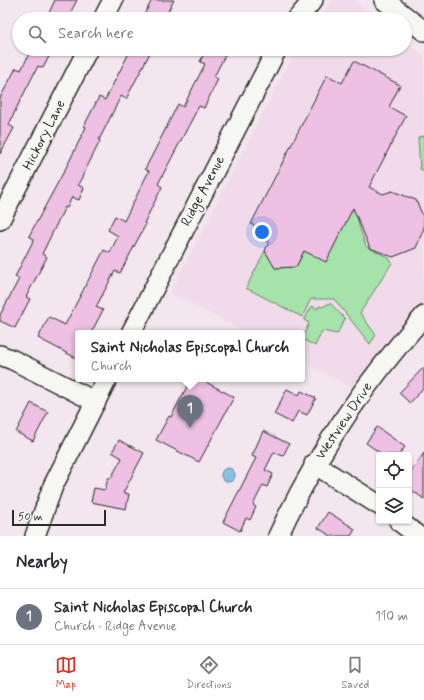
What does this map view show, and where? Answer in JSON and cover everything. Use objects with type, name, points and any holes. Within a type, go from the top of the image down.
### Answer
[{"type":"street","points":[[107,12],[113,0]]},
{"type":"street","points":[[303,12],[313,0]]},
{"type":"street","points":[[384,0],[399,12]]},
{"type":"street","points":[[412,22],[424,32]]},
{"type":"street","name":"Hickory Lane","points":[[0,220],[84,56]]},
{"type":"street","name":"Ridge Avenue","points":[[132,330],[163,267],[273,56]]},
{"type":"street","name":"Westview Drive","points":[[278,536],[314,464],[337,428],[393,351],[424,316]]},
{"type":"street","points":[[0,355],[13,360],[96,402]]},
{"type":"street","points":[[34,536],[53,486],[106,382]]},
{"type":"street","points":[[314,464],[376,503]]},
{"type":"street","points":[[403,524],[418,536]]},
{"type":"shaded area","points":[[333,0],[354,0],[368,12],[323,12]]},
{"type":"shaded area","points":[[412,47],[424,55],[424,316],[362,393],[305,364],[305,330],[241,330],[170,293],[293,56],[412,56]]},
{"type":"green space","points":[[424,136],[424,171],[420,169],[418,137]]},
{"type":"green space","points":[[352,209],[362,214],[358,223],[366,246],[389,258],[392,263],[360,313],[376,335],[370,344],[334,299],[311,299],[302,317],[246,288],[265,251],[276,268],[296,267],[304,251]]},
{"type":"green space","points":[[330,303],[345,319],[337,334],[322,331],[315,346],[305,341],[305,332],[309,323],[304,320],[312,306],[318,309],[319,306],[322,307]]},
{"type":"water","points":[[228,468],[233,470],[235,475],[233,480],[228,482],[223,480],[221,475],[223,470]]},
{"type":"building","points":[[55,0],[77,0],[71,12],[49,12]]},
{"type":"building","points":[[152,0],[174,0],[168,12],[146,12]]},
{"type":"building","points":[[28,56],[49,56],[43,68],[38,66],[16,109],[9,125],[14,128],[0,154],[0,98],[16,68],[21,70]]},
{"type":"building","points":[[127,56],[148,56],[126,99],[121,96],[99,140],[100,141],[78,185],[84,188],[79,200],[72,197],[67,208],[65,207],[42,254],[47,257],[26,297],[30,299],[15,328],[0,321],[0,315],[19,279],[15,277],[34,239],[29,236],[69,162],[86,127],[84,126],[99,97],[105,100]]},
{"type":"building","points":[[203,56],[224,56],[214,77],[218,79],[204,108],[199,106],[158,184],[162,187],[144,223],[146,224],[120,273],[115,271],[96,307],[103,310],[93,330],[75,330],[75,357],[38,338],[49,317],[65,325],[104,250],[110,253],[118,236],[108,230],[115,216],[124,221],[149,171],[145,169],[178,104],[183,107],[205,64],[200,62]]},
{"type":"building","points":[[354,61],[400,85],[389,107],[406,116],[369,187],[383,194],[392,191],[416,200],[424,219],[424,228],[416,248],[393,257],[370,248],[353,208],[326,262],[304,251],[296,267],[275,268],[265,251],[269,242],[262,238],[266,231],[251,224],[327,75],[342,83]]},
{"type":"building","points":[[424,367],[424,387],[410,403],[399,393]]},
{"type":"building","points":[[189,382],[206,382],[234,397],[199,462],[156,440],[169,416],[171,417]]},
{"type":"building","points":[[287,389],[299,395],[301,391],[316,398],[307,415],[298,411],[292,423],[274,414]]},
{"type":"building","points":[[31,403],[48,412],[33,441],[16,432]]},
{"type":"building","points":[[377,427],[405,447],[401,452],[379,452],[366,443]]},
{"type":"building","points":[[263,431],[289,444],[283,456],[274,452],[265,470],[273,474],[267,487],[263,485],[253,505],[256,507],[250,520],[246,518],[240,531],[223,522],[256,458],[252,456]]},
{"type":"building","points":[[119,440],[144,453],[123,493],[129,494],[126,509],[91,502],[94,488],[105,490],[108,478],[111,478],[122,458],[112,452]]},
{"type":"building","points":[[424,453],[424,499],[412,490],[412,471]]},
{"type":"building","points":[[328,512],[355,529],[351,536],[331,536],[318,528]]},
{"type":"place","name":"Saint Nicholas Episcopal Church","points":[[190,428]]}]
